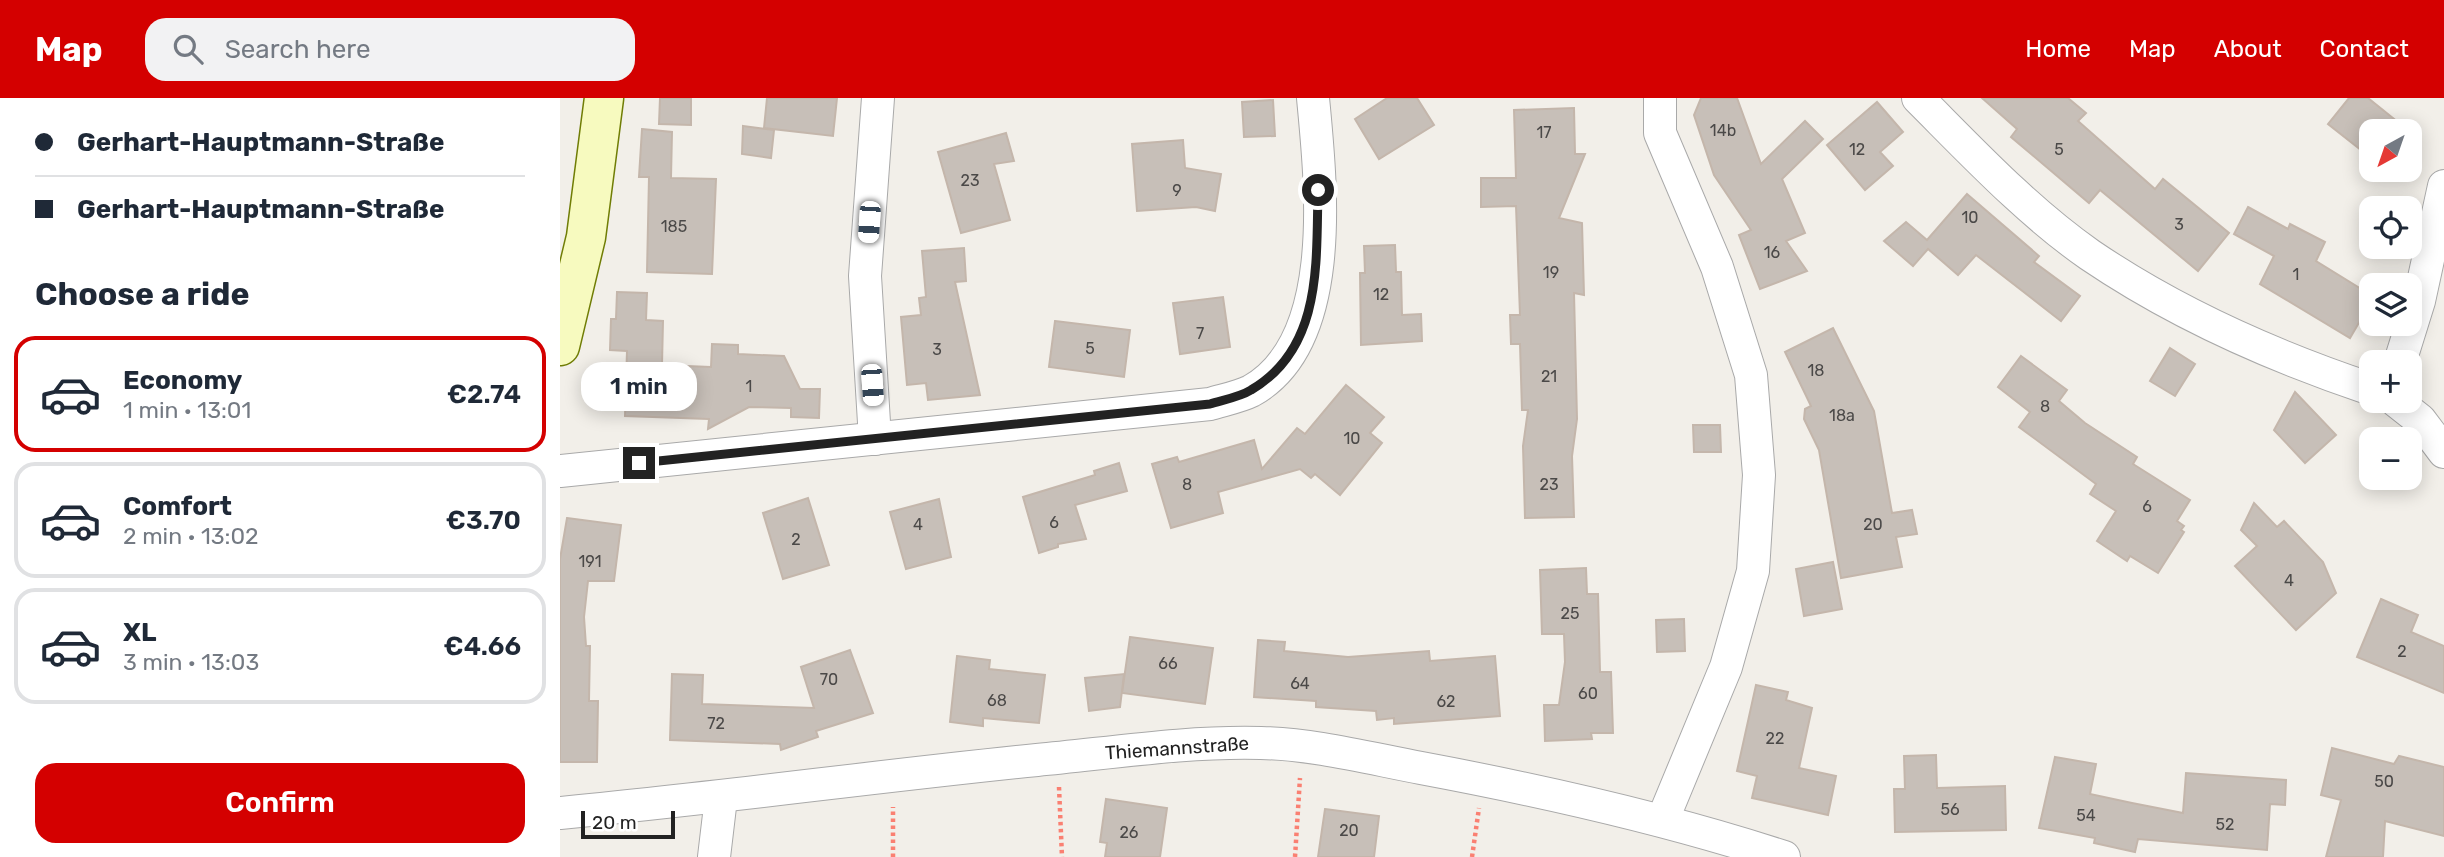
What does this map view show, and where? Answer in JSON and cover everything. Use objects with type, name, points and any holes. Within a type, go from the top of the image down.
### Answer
[{"type":"street","points":[[560,346],[586,237],[604,98]]},
{"type":"street","points":[[875,439],[865,276],[878,98]]},
{"type":"street","points":[[560,471],[1210,404],[1251,391],[1282,365],[1305,328],[1316,288],[1319,165],[1313,98]]},
{"type":"street","points":[[1660,98],[1660,133],[1717,267],[1751,375],[1759,475],[1753,571],[1726,667],[1662,819]]},
{"type":"street","points":[[1918,98],[1995,175],[2089,254],[2185,313],[2288,361],[2359,386]]},
{"type":"street","points":[[2404,350],[2419,301],[2444,186]]},
{"type":"street","points":[[2411,413],[2420,420],[2444,452]]},
{"type":"street","name":"Thiemannstraße","points":[[560,813],[721,798],[893,775],[1166,747],[1260,743],[1302,746],[1483,780],[1662,819],[1784,857]]},
{"type":"street","points":[[714,857],[721,798]]},
{"type":"path","points":[[1472,857],[1483,780]]},
{"type":"path","points":[[1295,857],[1299,788]]},
{"type":"path","points":[[1059,789],[1062,857]]},
{"type":"path","points":[[893,811],[893,857]]},
{"type":"building","points":[[660,98],[691,98],[691,125],[659,124]]},
{"type":"building","points":[[767,98],[837,98],[833,136],[764,128]]},
{"type":"building","points":[[1387,98],[1417,98],[1434,125],[1379,159],[1355,119]]},
{"type":"building","points":[[1701,98],[1737,98],[1761,164],[1805,121],[1823,139],[1782,179],[1805,233],[1786,241],[1807,271],[1760,289],[1739,235],[1751,230],[1714,175],[1694,115]]},
{"type":"building","points":[[1982,98],[2068,98],[2086,113],[2078,121],[2155,189],[2163,179],[2229,233],[2198,271],[2100,190],[2089,203],[2011,137],[2017,129]]},
{"type":"building","points":[[2349,98],[2368,98],[2394,119],[2359,119],[2359,149],[2328,124]]},
{"type":"building","points":[[1273,100],[1275,136],[1244,137],[1242,102]]},
{"type":"building","points":[[1877,102],[1903,132],[1880,152],[1893,166],[1865,190],[1827,145]]},
{"type":"building","points":[[1574,108],[1575,154],[1585,154],[1559,218],[1582,223],[1584,295],[1574,293],[1577,419],[1572,456],[1574,517],[1525,518],[1523,446],[1528,410],[1522,410],[1520,344],[1511,344],[1510,315],[1520,315],[1516,206],[1481,207],[1481,178],[1516,178],[1514,110]]},
{"type":"building","points":[[743,126],[774,130],[771,158],[742,154]]},
{"type":"building","points":[[642,129],[672,132],[671,178],[716,179],[712,274],[647,272],[649,177],[639,177]]},
{"type":"building","points":[[1006,133],[1014,161],[994,164],[1010,220],[961,233],[938,152]]},
{"type":"building","points":[[1183,140],[1185,168],[1221,174],[1215,211],[1196,207],[1137,211],[1132,144]]},
{"type":"building","points":[[1967,194],[2039,256],[2034,262],[2080,296],[2061,321],[1976,255],[1958,275],[1928,249],[1913,266],[1884,241],[1906,222],[1927,240]]},
{"type":"building","points":[[2248,207],[2288,229],[2290,224],[2325,242],[2316,261],[2359,288],[2359,323],[2350,338],[2260,284],[2274,256],[2234,234]]},
{"type":"building","points":[[1395,245],[1396,272],[1401,272],[1402,315],[1421,314],[1422,341],[1361,345],[1360,273],[1365,273],[1364,246]]},
{"type":"building","points":[[964,248],[966,281],[955,282],[980,395],[928,400],[926,383],[907,385],[901,317],[921,315],[919,298],[926,297],[922,251]]},
{"type":"building","points":[[617,292],[647,293],[646,320],[663,321],[662,365],[711,367],[712,344],[738,345],[738,354],[784,356],[800,389],[820,389],[819,418],[791,417],[791,408],[749,407],[708,429],[709,419],[625,416],[627,351],[610,350],[611,319],[616,319]]},
{"type":"building","points":[[1223,297],[1230,347],[1180,354],[1173,303]]},
{"type":"building","points":[[1055,321],[1130,330],[1124,377],[1049,367]]},
{"type":"building","points":[[1833,328],[1874,411],[1892,513],[1912,510],[1917,534],[1896,537],[1902,567],[1841,578],[1819,450],[1804,419],[1805,409],[1811,406],[1785,352]]},
{"type":"building","points":[[2170,348],[2195,364],[2175,396],[2150,381]]},
{"type":"building","points":[[2021,356],[2067,390],[2059,401],[2085,423],[2137,457],[2133,464],[2190,500],[2177,521],[2184,526],[2181,530],[2184,532],[2158,573],[2130,556],[2127,561],[2097,541],[2116,511],[2090,494],[2096,484],[2019,427],[2030,412],[1998,387]]},
{"type":"building","points":[[1346,385],[1384,417],[1370,433],[1382,443],[1340,495],[1315,474],[1311,478],[1300,469],[1218,492],[1223,513],[1171,528],[1152,464],[1177,457],[1179,462],[1254,440],[1262,469],[1297,428],[1305,434]]},
{"type":"building","points":[[2295,392],[2336,435],[2305,463],[2274,430]]},
{"type":"building","points":[[1693,425],[1720,425],[1721,452],[1694,452]]},
{"type":"building","points":[[1119,463],[1127,491],[1075,505],[1086,539],[1058,544],[1058,547],[1039,553],[1023,497],[1095,475],[1094,471]]},
{"type":"building","points":[[808,498],[829,565],[783,579],[763,513]]},
{"type":"building","points":[[939,499],[951,557],[906,569],[890,512]]},
{"type":"building","points":[[2254,503],[2277,527],[2284,521],[2323,562],[2336,593],[2296,630],[2235,566],[2257,546],[2241,530]]},
{"type":"building","points":[[567,518],[621,525],[614,581],[588,581],[584,617],[586,646],[590,646],[589,701],[598,701],[597,762],[560,762],[560,559]]},
{"type":"building","points":[[1833,562],[1842,609],[1804,616],[1796,569]]},
{"type":"building","points":[[1586,568],[1587,594],[1598,594],[1600,672],[1611,672],[1613,733],[1591,733],[1592,739],[1545,741],[1544,705],[1559,705],[1565,662],[1564,634],[1542,634],[1540,570]]},
{"type":"building","points":[[2381,599],[2418,615],[2411,632],[2444,646],[2444,693],[2357,657]]},
{"type":"building","points":[[1684,619],[1685,651],[1657,652],[1656,620]]},
{"type":"building","points":[[1130,637],[1213,648],[1205,704],[1122,693]]},
{"type":"building","points":[[1258,640],[1285,642],[1284,651],[1348,657],[1429,651],[1430,661],[1495,656],[1500,716],[1394,724],[1394,718],[1377,720],[1376,711],[1316,707],[1316,701],[1254,697]]},
{"type":"building","points":[[850,650],[873,713],[816,731],[818,737],[781,750],[780,744],[670,740],[672,674],[703,675],[702,704],[814,708],[801,667]]},
{"type":"building","points":[[957,656],[990,660],[989,669],[1045,675],[1039,723],[983,718],[983,726],[950,722]]},
{"type":"building","points":[[1124,674],[1120,707],[1089,711],[1085,678]]},
{"type":"building","points":[[1756,685],[1788,692],[1786,700],[1812,708],[1799,768],[1836,776],[1828,815],[1752,798],[1757,776],[1737,771]]},
{"type":"building","points":[[2332,748],[2394,764],[2399,756],[2444,767],[2444,836],[2385,821],[2383,857],[2326,857],[2341,800],[2321,795]]},
{"type":"building","points":[[1936,755],[1937,788],[2005,786],[2006,830],[1895,832],[1894,789],[1905,789],[1904,756]]},
{"type":"building","points":[[2055,757],[2096,764],[2090,794],[2132,803],[2183,813],[2186,773],[2286,780],[2285,805],[2270,804],[2267,850],[2138,839],[2135,852],[2094,843],[2095,838],[2039,828]]},
{"type":"building","points":[[1106,799],[1167,808],[1160,857],[1105,857],[1107,843],[1100,842]]},
{"type":"building","points":[[1325,809],[1379,816],[1374,857],[1318,857]]},
{"type":"route","points":[[639,463],[1210,404],[1251,391],[1282,365],[1305,328],[1316,288],[1318,190]]}]
